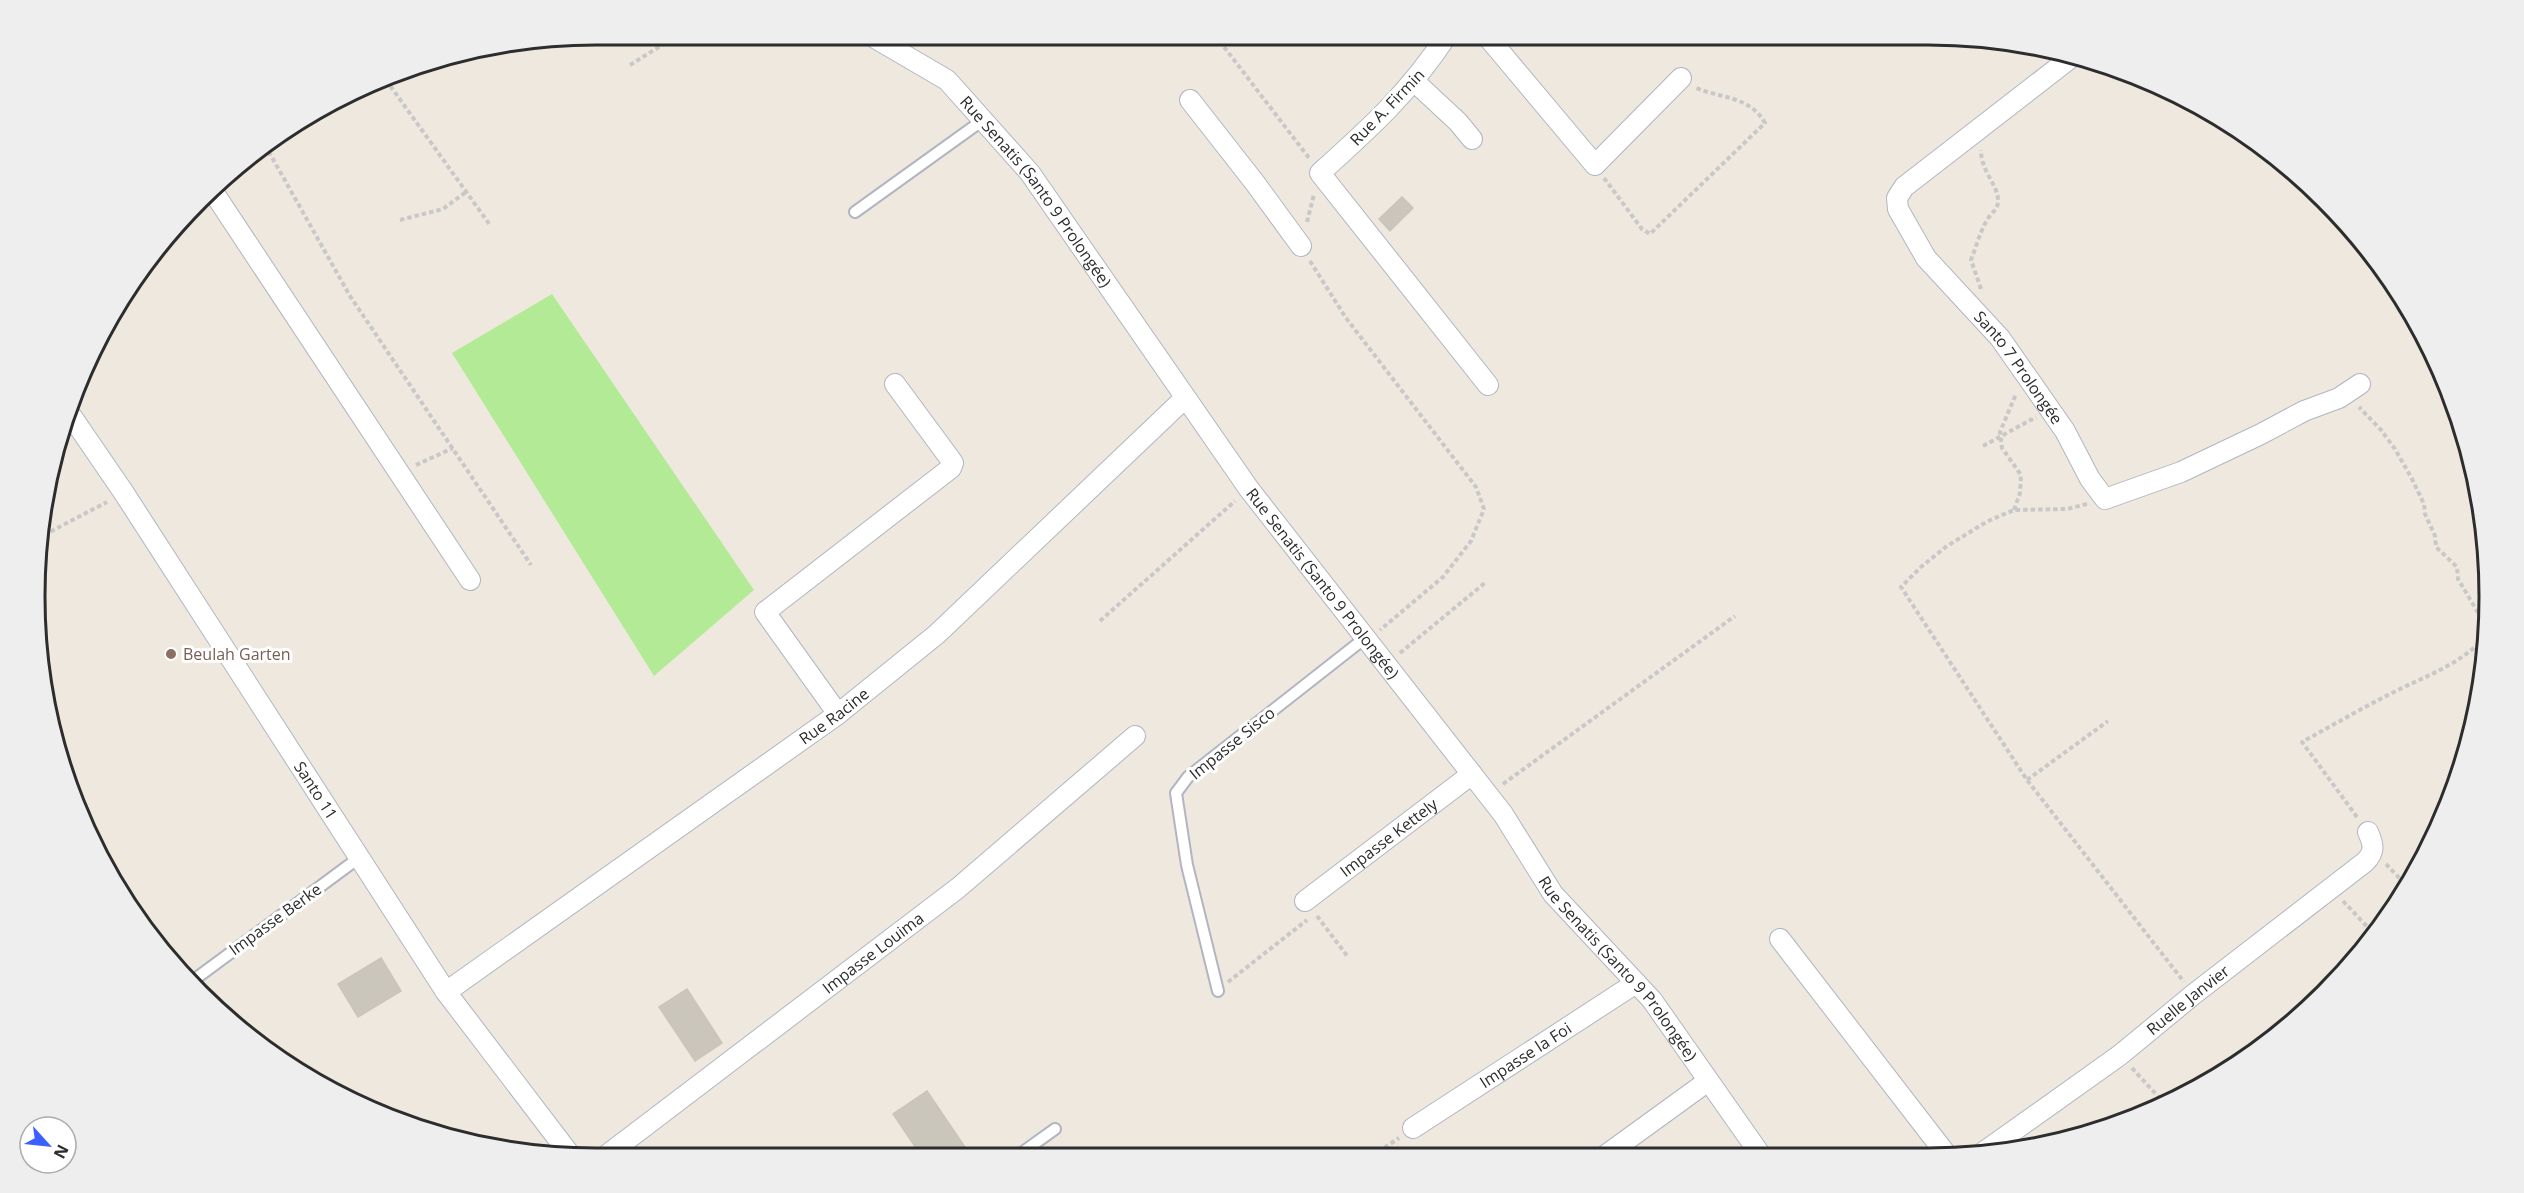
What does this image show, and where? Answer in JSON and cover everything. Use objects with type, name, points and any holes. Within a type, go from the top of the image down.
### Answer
[{"type":"street","name":"Rue Senatis (Santo 9 Prolongée)","points":[[888,45],[947,80],[1030,173],[1249,489],[1503,814],[1553,894],[1652,1000],[1755,1148]]},
{"type":"street","name":"Rue A. Firmin","points":[[1320,173],[1372,126],[1415,82],[1440,45]]},
{"type":"street","points":[[1495,45],[1594,165],[1682,78]]},
{"type":"street","name":"Santo 7 Prolongée","points":[[2064,63],[1905,187],[1898,198],[1898,209],[1926,258],[2000,338],[2065,431],[2090,479],[2105,499]]},
{"type":"street","points":[[1415,82],[1458,123],[1472,140]]},
{"type":"street","points":[[1190,100],[1255,183],[1300,246]]},
{"type":"street","points":[[1320,173],[1488,385]]},
{"type":"street","points":[[217,197],[470,580]]},
{"type":"street","points":[[838,714],[765,612],[951,468],[953,464],[951,460],[895,384]]},
{"type":"street","points":[[2105,499],[2181,472],[2304,411],[2339,398],[2360,384]]},
{"type":"street","name":"Rue Racine","points":[[446,992],[838,714],[937,634],[1185,398]]},
{"type":"street","name":"Santo 11","points":[[74,420],[124,493],[446,992],[563,1147]]},
{"type":"street","name":"Impasse Louima","points":[[616,1148],[958,888],[1135,736]]},
{"type":"street","name":"Impasse Kettely","points":[[1305,901],[1472,774]]},
{"type":"street","name":"Ruelle Janvier","points":[[1996,1143],[2120,1054],[2365,862],[2370,842]]},
{"type":"street","points":[[1780,939],[1941,1148]]},
{"type":"street","name":"Impasse la Foi","points":[[1413,1128],[1636,983]]},
{"type":"street","points":[[1616,1148],[1708,1081]]},
{"type":"lane","points":[[855,212],[983,120]]},
{"type":"lane","name":"Impasse Sisco","points":[[1218,991],[1187,865],[1176,793],[1188,777],[1366,640]]},
{"type":"lane","name":"Impasse Berke","points":[[198,977],[360,857]]},
{"type":"lane","points":[[1029,1148],[1055,1129]]},
{"type":"path","points":[[630,65],[661,45]]},
{"type":"path","points":[[1223,45],[1320,173],[1300,246],[1346,318],[1476,487],[1484,509],[1472,541],[1443,577],[1366,640]]},
{"type":"path","points":[[1594,165],[1642,229],[1650,234],[1765,123],[1759,112],[1743,101],[1705,92],[1691,86],[1682,78]]},
{"type":"path","points":[[389,85],[490,225]]},
{"type":"path","points":[[1981,317],[1982,296],[1971,260],[1987,221],[1996,209],[1998,200],[1981,157],[1982,128]]},
{"type":"path","points":[[269,153],[350,296],[531,565]]},
{"type":"path","points":[[400,220],[443,209],[466,192]]},
{"type":"path","points":[[2014,510],[2020,493],[2021,475],[2002,448],[2000,432],[2023,373]]},
{"type":"path","points":[[2339,398],[2356,404],[2395,448],[2424,504],[2436,547],[2457,567],[2458,579],[2479,613]]},
{"type":"path","points":[[1983,447],[2050,410]]},
{"type":"path","points":[[399,473],[453,448]]},
{"type":"path","points":[[1100,621],[1249,489]]},
{"type":"path","points":[[49,531],[124,493]]},
{"type":"path","points":[[2105,499],[2067,509],[2014,510],[1988,521],[1947,546],[1901,587],[2027,780],[2194,994]]},
{"type":"path","points":[[1386,665],[1486,582]]},
{"type":"path","points":[[1488,795],[1735,616]]},
{"type":"path","points":[[2401,879],[2370,842],[2302,742],[2398,690],[2443,670],[2477,645]]},
{"type":"path","points":[[2027,780],[2108,721]]},
{"type":"path","points":[[2331,889],[2368,928]]},
{"type":"path","points":[[1218,991],[1315,914],[1348,957]]},
{"type":"path","points":[[2120,1054],[2158,1097]]},
{"type":"path","points":[[1384,1148],[1413,1128]]},
{"type":"green space","points":[[552,294],[754,590],[654,676],[452,353]]},
{"type":"building","points":[[1402,197],[1413,208],[1390,231],[1379,219]]},
{"type":"building","points":[[381,958],[401,991],[358,1017],[338,984]]},
{"type":"building","points":[[687,989],[722,1043],[695,1061],[659,1007]]},
{"type":"building","points":[[927,1091],[966,1148],[916,1148],[893,1114]]},
{"type":"place","name":"Beulah Garten","points":[[171,654]]}]
